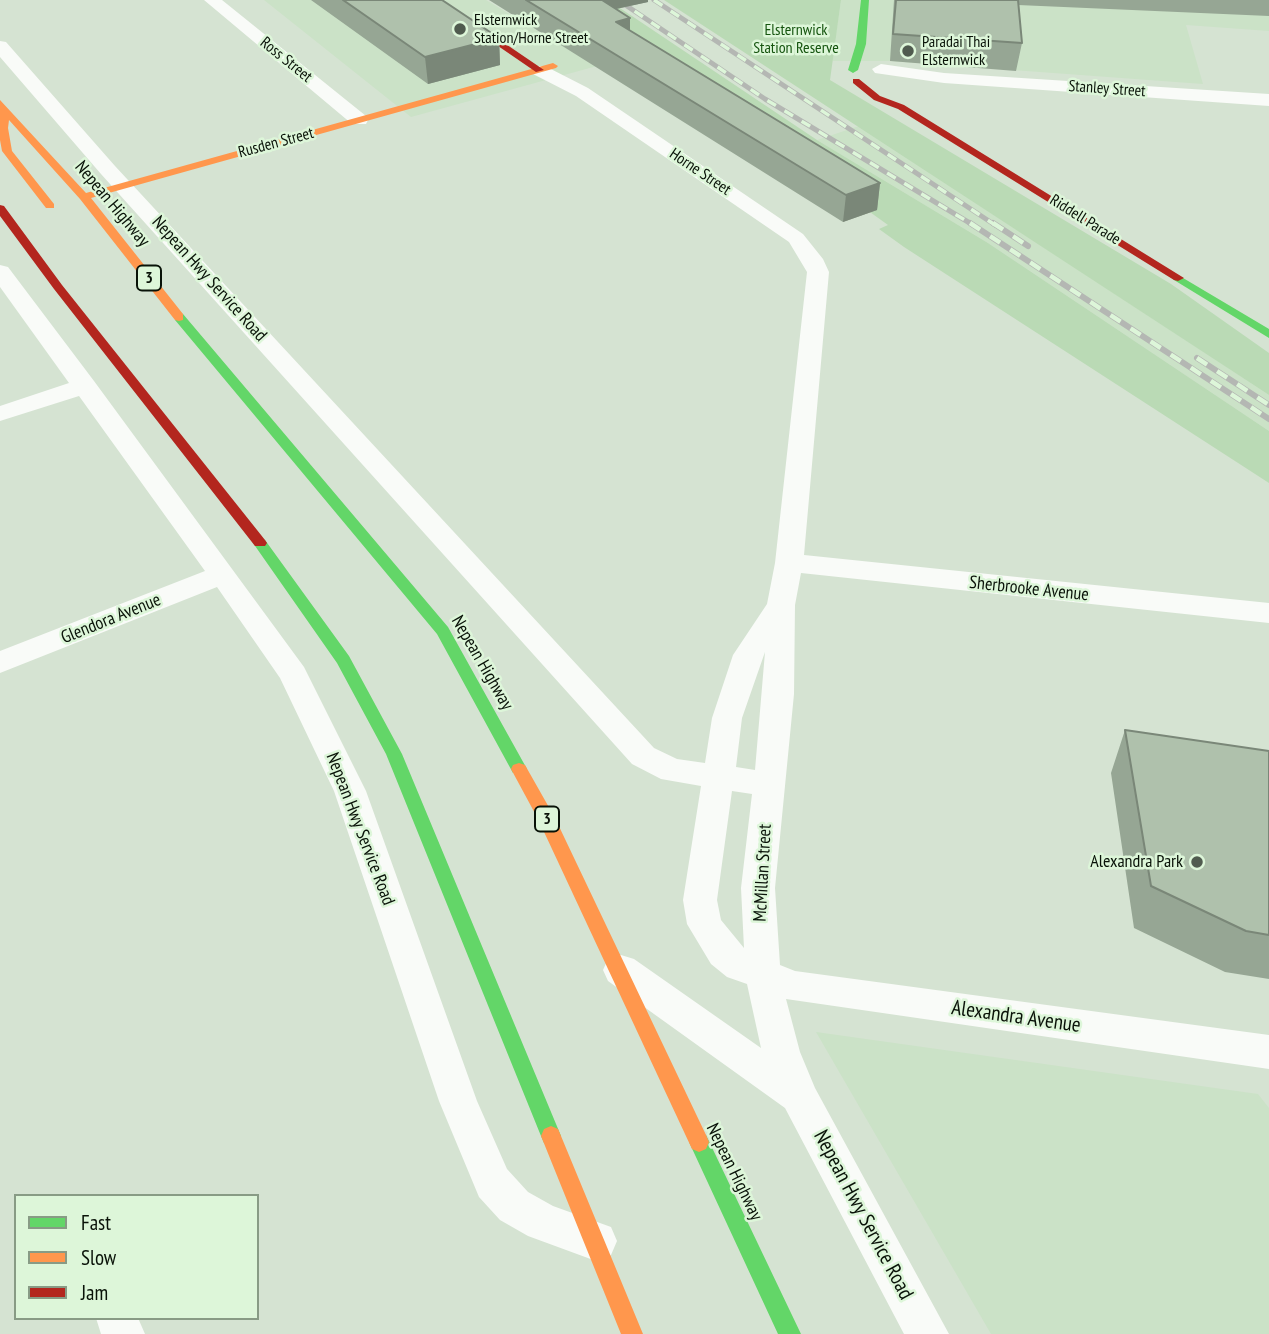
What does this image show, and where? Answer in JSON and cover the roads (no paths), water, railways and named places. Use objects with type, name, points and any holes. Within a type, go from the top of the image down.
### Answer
[{"type":"main road","name":"Horne Street","points":[[435,0],[477,22],[546,68]]},
{"type":"main road","name":"Horne Street","points":[[453,0],[477,22]]},
{"type":"main road","points":[[865,0],[862,44],[854,75],[882,75]]},
{"type":"main road","name":"Riddell Parade","points":[[862,44],[901,107]]},
{"type":"main road","name":"Rusden Street","points":[[3,216],[84,197],[546,68]]},
{"type":"main road","name":"Riddell Parade","points":[[854,75],[877,98],[901,107],[1269,334]]},
{"type":"main road","points":[[3,106],[7,151],[50,206]]},
{"type":"main road","name":"Nepean Highway","points":[[3,106],[84,197],[213,359],[443,631],[546,818],[612,963],[790,1334]]},
{"type":"main road","points":[[3,216],[269,554],[350,671],[394,754],[632,1334]]},
{"type":"street","name":"Ross Street","points":[[212,0],[359,120]]},
{"type":"street","name":"Nepean Hwy Service Road","points":[[0,46],[643,756],[671,770],[769,784]]},
{"type":"street","name":"Horne Street","points":[[546,68],[796,238],[812,259]]},
{"type":"street","name":"Stanley Street","points":[[882,75],[1269,100]]},
{"type":"street","name":"McMillan Street","points":[[780,605],[760,634],[743,667],[727,718],[701,908],[704,925],[719,947],[740,966],[763,976],[758,888],[779,694],[780,605],[789,563],[818,287],[812,259]]},
{"type":"street","name":"Nepean Hwy Service Road","points":[[0,272],[223,574],[293,676],[350,791],[458,1101],[493,1183],[513,1206],[542,1222],[596,1241]]},
{"type":"street","points":[[0,414],[85,386]]},
{"type":"street","name":"Sherbrooke Avenue","points":[[789,563],[1269,613]]},
{"type":"street","name":"Glendora Avenue","points":[[0,663],[223,574]]},
{"type":"street","name":"Nepean Hwy Service Road","points":[[612,963],[799,1097]]},
{"type":"street","name":"Nepean Hwy Service Road","points":[[763,976],[780,1052],[799,1097],[927,1334]]},
{"type":"street","name":"Alexandra Avenue","points":[[763,976],[794,986],[1269,1052]]},
{"type":"railway","points":[[618,0],[765,99],[973,225]]},
{"type":"railway","points":[[654,0],[995,225]]},
{"type":"railway","points":[[970,223],[1269,419]]},
{"type":"railway","points":[[993,223],[1028,246]]},
{"type":"railway","points":[[1197,358],[1269,405]]},
{"type":"place","name":"Elsternwick Station/Horne Street","points":[[460,29]]},
{"type":"place","name":"Paradai Thai Elsternwick","points":[[908,51]]},
{"type":"place","name":"Alexandra Park","points":[[1197,862]]},
{"type":"park label","name":"Elsternwick Station Reserve","points":[[796,39]]}]
